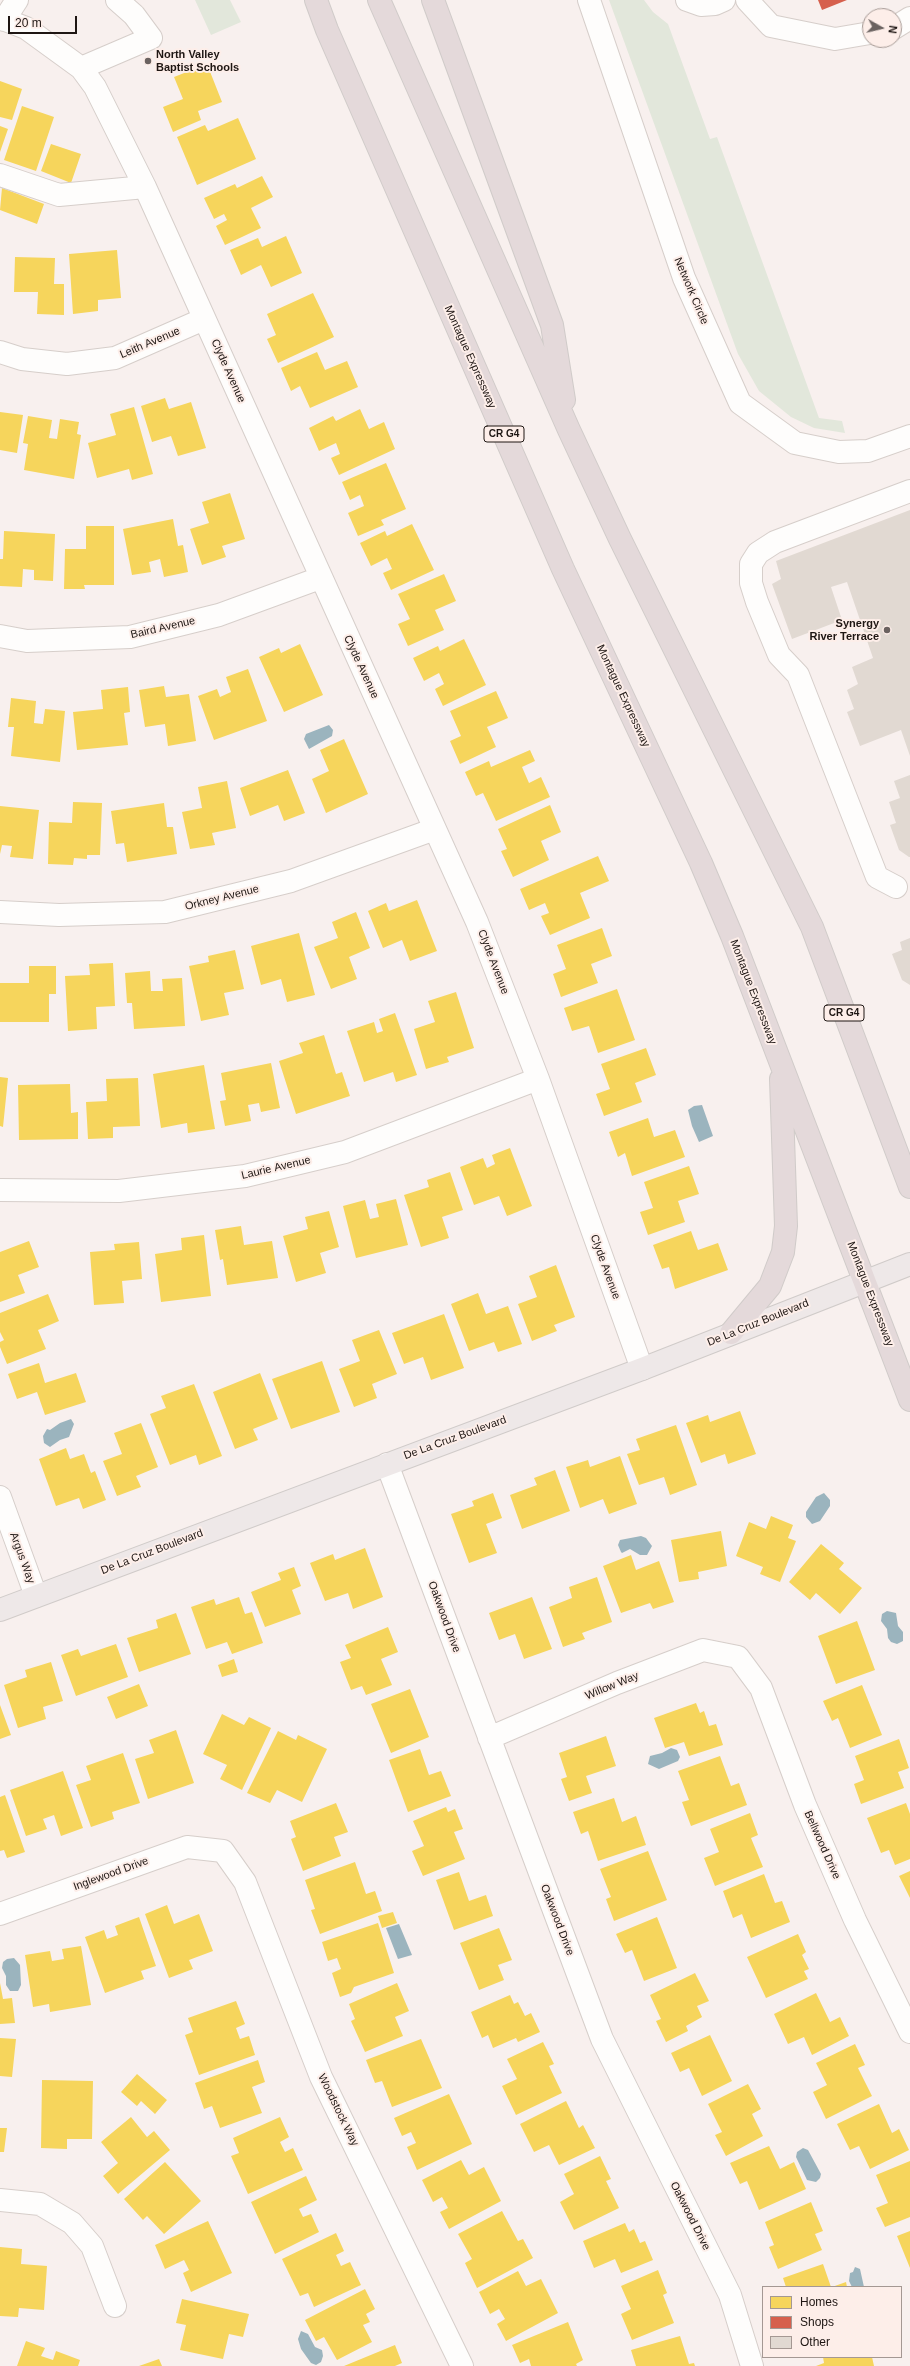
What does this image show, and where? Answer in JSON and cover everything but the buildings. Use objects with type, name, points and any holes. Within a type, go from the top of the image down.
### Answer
[{"type":"highway","name":"Montague Expressway","points":[[314,0],[563,569],[701,864],[732,936],[866,1280],[910,1400]]},
{"type":"highway","name":"CR G4","points":[[379,0],[569,430],[624,546],[812,927],[910,1187]]},
{"type":"highway","points":[[433,0],[552,325],[569,430]]},
{"type":"highway","points":[[731,1334],[770,1286],[783,1252],[786,1226],[781,1064]]},
{"type":"main road","name":"De La Cruz Boulevard","points":[[0,1610],[642,1369],[910,1264]]},
{"type":"street","points":[[2,19],[17,0]]},
{"type":"street","points":[[82,68],[151,38],[134,15],[117,0]]},
{"type":"street","name":"Network Circle","points":[[589,0],[684,278],[740,403],[795,443],[839,452],[868,451],[910,436]]},
{"type":"street","points":[[687,0],[701,5],[715,4],[724,0]]},
{"type":"street","points":[[747,0],[771,26],[835,39],[862,34]]},
{"type":"street","name":"Clyde Avenue","points":[[2,19],[26,28],[82,68],[95,87],[145,187],[320,578],[477,922],[538,1079],[642,1369]]},
{"type":"street","points":[[0,175],[59,195],[145,187]]},
{"type":"street","name":"Leith Avenue","points":[[0,352],[22,359],[67,364],[115,358],[204,319]]},
{"type":"street","points":[[896,887],[877,877],[798,675],[779,655],[757,602],[751,583],[751,564],[758,552],[776,542],[910,491]]},
{"type":"street","name":"Baird Avenue","points":[[0,636],[27,642],[130,637],[219,615],[320,578]]},
{"type":"street","name":"Orkney Avenue","points":[[0,912],[59,915],[165,912],[291,881],[435,829]]},
{"type":"street","name":"Laurie Avenue","points":[[0,1190],[119,1191],[245,1176],[345,1152],[538,1079]]},
{"type":"street","name":"Oakwood Drive","points":[[388,1464],[602,2039],[730,2295],[752,2366]]},
{"type":"street","name":"Argus Way","points":[[0,1497],[36,1596]]},
{"type":"street","name":"Willow Way","points":[[489,1738],[617,1683],[703,1650],[738,1657]]},
{"type":"street","name":"Bellwood Drive","points":[[738,1657],[761,1688],[804,1805],[855,1920],[910,2032]]},
{"type":"street","name":"Inglewood Drive","points":[[0,1914],[187,1846],[223,1851]]},
{"type":"street","name":"Woodstock Way","points":[[223,1851],[245,1882],[321,2078],[462,2366]]},
{"type":"street","points":[[0,2200],[40,2204],[72,2223],[92,2246],[115,2306]]},
{"type":"shaded area","points":[[195,0],[230,0],[241,22],[211,35]]},
{"type":"shaded area","points":[[609,0],[644,0],[653,12],[668,24],[710,139],[717,137],[819,418],[842,421],[845,433],[814,428],[791,417],[759,391],[738,354]]},
{"type":"water","points":[[329,725],[333,730],[332,736],[309,749],[304,739],[306,734]]},
{"type":"water","points":[[702,1105],[713,1136],[699,1142],[692,1126],[688,1110],[694,1106]]},
{"type":"water","points":[[71,1419],[74,1424],[69,1437],[60,1440],[50,1447],[44,1443],[43,1436],[47,1429],[50,1430],[60,1423]]},
{"type":"water","points":[[824,1493],[830,1500],[830,1506],[820,1521],[812,1524],[806,1517],[806,1512],[816,1497]]},
{"type":"water","points":[[641,1536],[646,1538],[652,1546],[647,1555],[640,1555],[630,1549],[622,1553],[621,1552],[618,1545],[620,1540]]},
{"type":"water","points":[[887,1611],[896,1613],[898,1626],[903,1632],[903,1641],[897,1644],[891,1642],[888,1638],[887,1629],[881,1621],[882,1614]]},
{"type":"water","points":[[671,1748],[677,1750],[680,1757],[678,1761],[659,1769],[648,1764],[650,1756],[662,1753]]},
{"type":"water","points":[[399,1924],[412,1955],[398,1959],[386,1928]]},
{"type":"water","points":[[14,1958],[20,1965],[21,1985],[18,1991],[10,1991],[6,1985],[6,1976],[2,1968],[3,1962],[7,1959]]},
{"type":"water","points":[[803,2148],[808,2150],[821,2174],[820,2178],[816,2182],[807,2180],[796,2157],[797,2152]]},
{"type":"water","points":[[855,2267],[860,2269],[864,2286],[852,2286],[849,2281],[850,2273],[853,2272]]},
{"type":"water","points":[[301,2331],[308,2334],[315,2347],[322,2350],[323,2356],[321,2362],[316,2365],[311,2363],[301,2349],[298,2339]]},
{"type":"place","name":"North Valley Baptist Schools","points":[[148,61]]},
{"type":"place","name":"Synergy River Terrace","points":[[887,630]]}]
